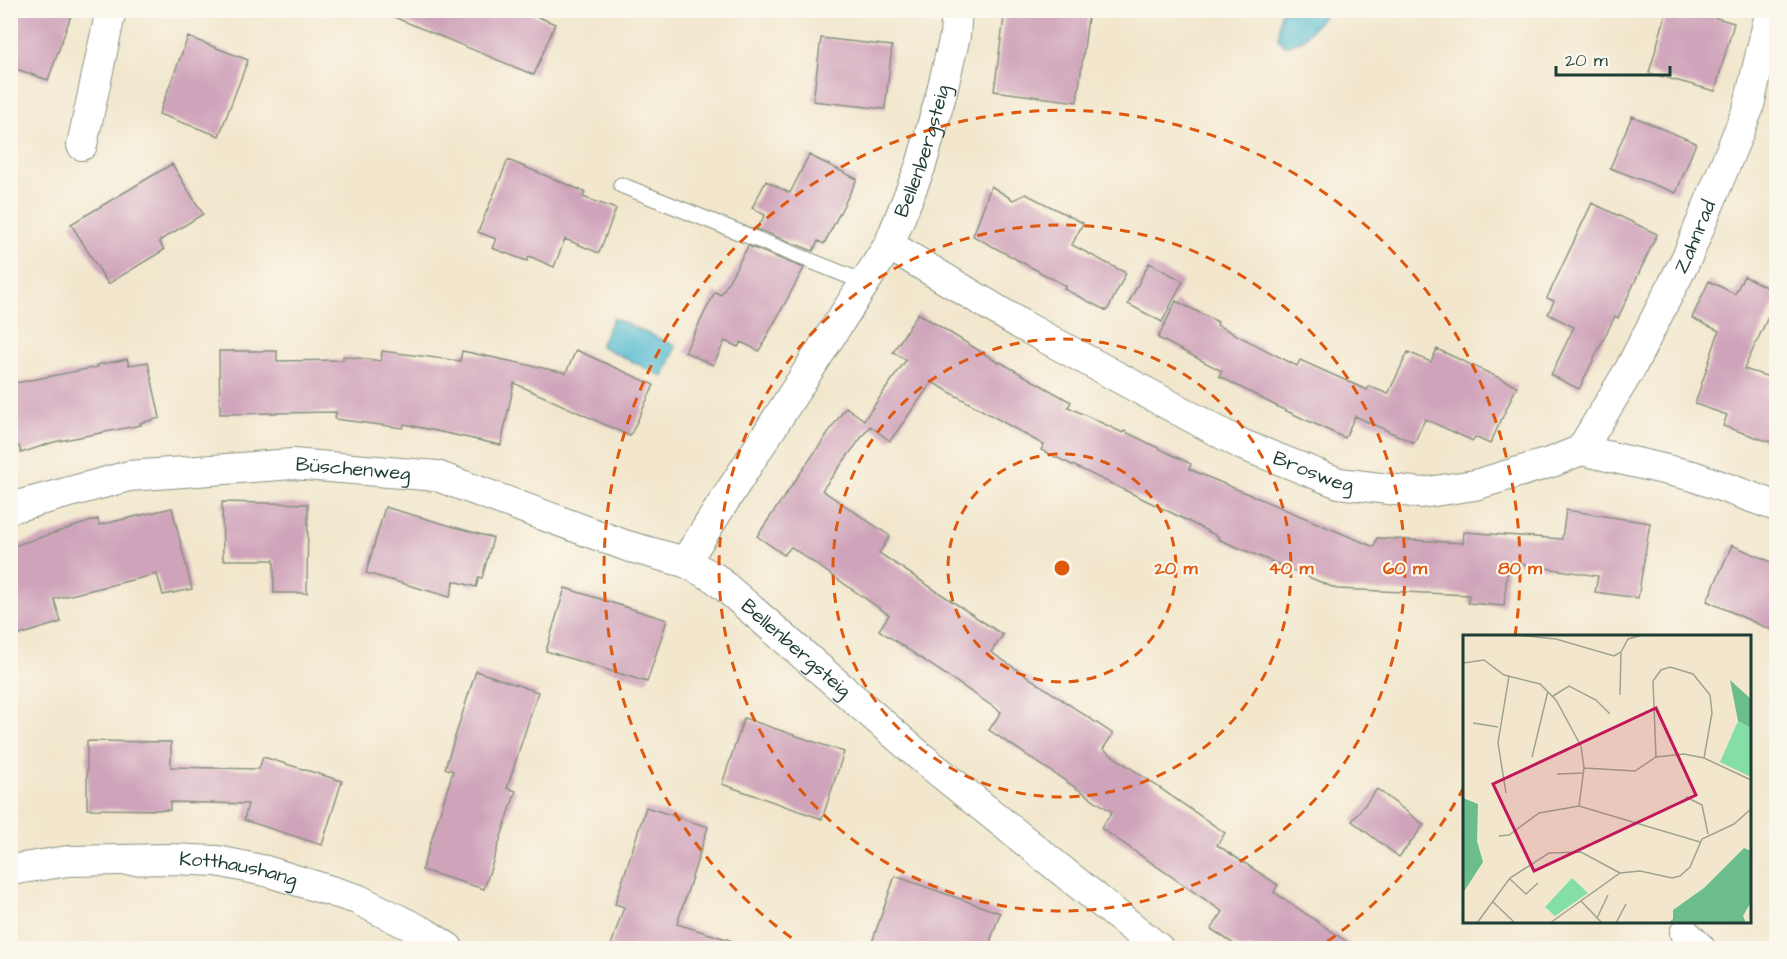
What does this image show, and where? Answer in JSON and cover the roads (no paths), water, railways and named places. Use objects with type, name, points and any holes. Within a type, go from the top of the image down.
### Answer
[{"type":"street","points":[[82,145],[111,10]]},
{"type":"street","name":"Bellenbergsteig","points":[[957,10],[955,36],[921,165],[889,245],[686,562],[716,578],[922,758],[1158,948]]},
{"type":"street","name":"Zahnrad","points":[[1581,450],[1630,369],[1688,255],[1748,109],[1771,10]]},
{"type":"street","name":"Brosweg","points":[[889,245],[1020,324],[1243,445],[1339,483],[1421,494],[1475,485],[1552,462],[1581,450]]},
{"type":"street","points":[[1581,450],[1693,476],[1776,506]]},
{"type":"street","name":"Büschenweg","points":[[10,508],[129,476],[293,464],[437,476],[627,546],[686,562]]},
{"type":"street","name":"Kotthaushang","points":[[10,870],[68,861],[171,859],[217,861],[266,871],[357,899],[424,933],[448,948]]},
{"type":"lane","points":[[621,185],[866,283]]},
{"type":"water","points":[[1283,10],[1328,11],[1302,40],[1285,46],[1278,39],[1280,14]]},
{"type":"water","points":[[613,318],[676,346],[664,377],[600,346]]}]
